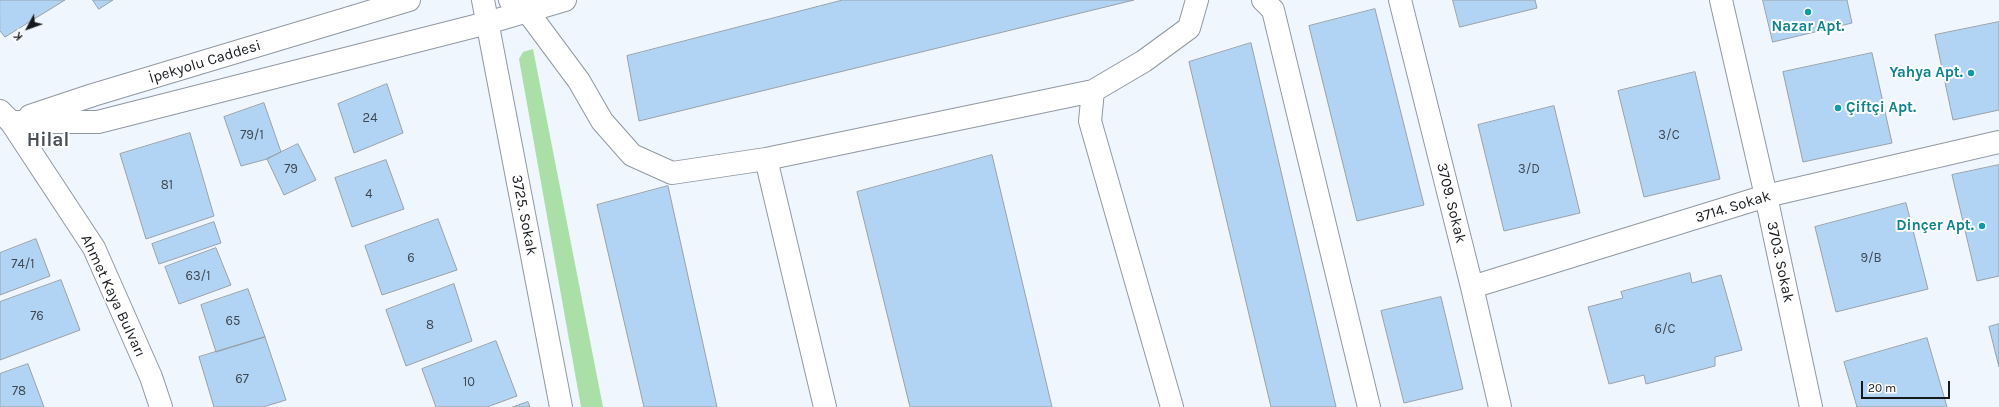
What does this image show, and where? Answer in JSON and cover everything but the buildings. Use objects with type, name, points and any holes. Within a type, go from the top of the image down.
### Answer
[{"type":"street","name":"İpekyolu Caddesi","points":[[4,119],[93,95],[410,0]]},
{"type":"street","name":"3725. Sokak","points":[[483,0],[561,407]]},
{"type":"street","points":[[4,119],[98,122],[487,23],[518,6],[565,0]]},
{"type":"street","points":[[518,6],[579,81],[602,121],[632,155],[672,173],[766,158],[1093,92],[1144,61],[1189,28],[1197,0]]},
{"type":"street","points":[[1263,0],[1274,10],[1369,407]]},
{"type":"street","name":"3709. Sokak","points":[[1400,0],[1472,287],[1500,407]]},
{"type":"street","name":"3703. Sokak","points":[[1720,0],[1766,196],[1811,407]]},
{"type":"street","points":[[1093,92],[1090,121],[1172,407]]},
{"type":"street","name":"Ahmet Kaya Bulvarı","points":[[4,119],[94,248],[151,377],[161,407]]},
{"type":"street","name":"3714. Sokak","points":[[1472,287],[1766,196],[1999,142]]},
{"type":"street","points":[[766,158],[825,407]]},
{"type":"green space","points":[[533,49],[603,407],[581,407],[519,59],[523,52]]},
{"type":"place","name":"Nazar Apt.","points":[[1808,12]]},
{"type":"place","name":"Yahya Apt.","points":[[1971,73]]},
{"type":"place","name":"Çiftçi Apt.","points":[[1838,108]]},
{"type":"place","name":"Dinçer Apt.","points":[[1982,226]]},
{"type":"district","name":"Hilal","points":[[48,141]]}]
